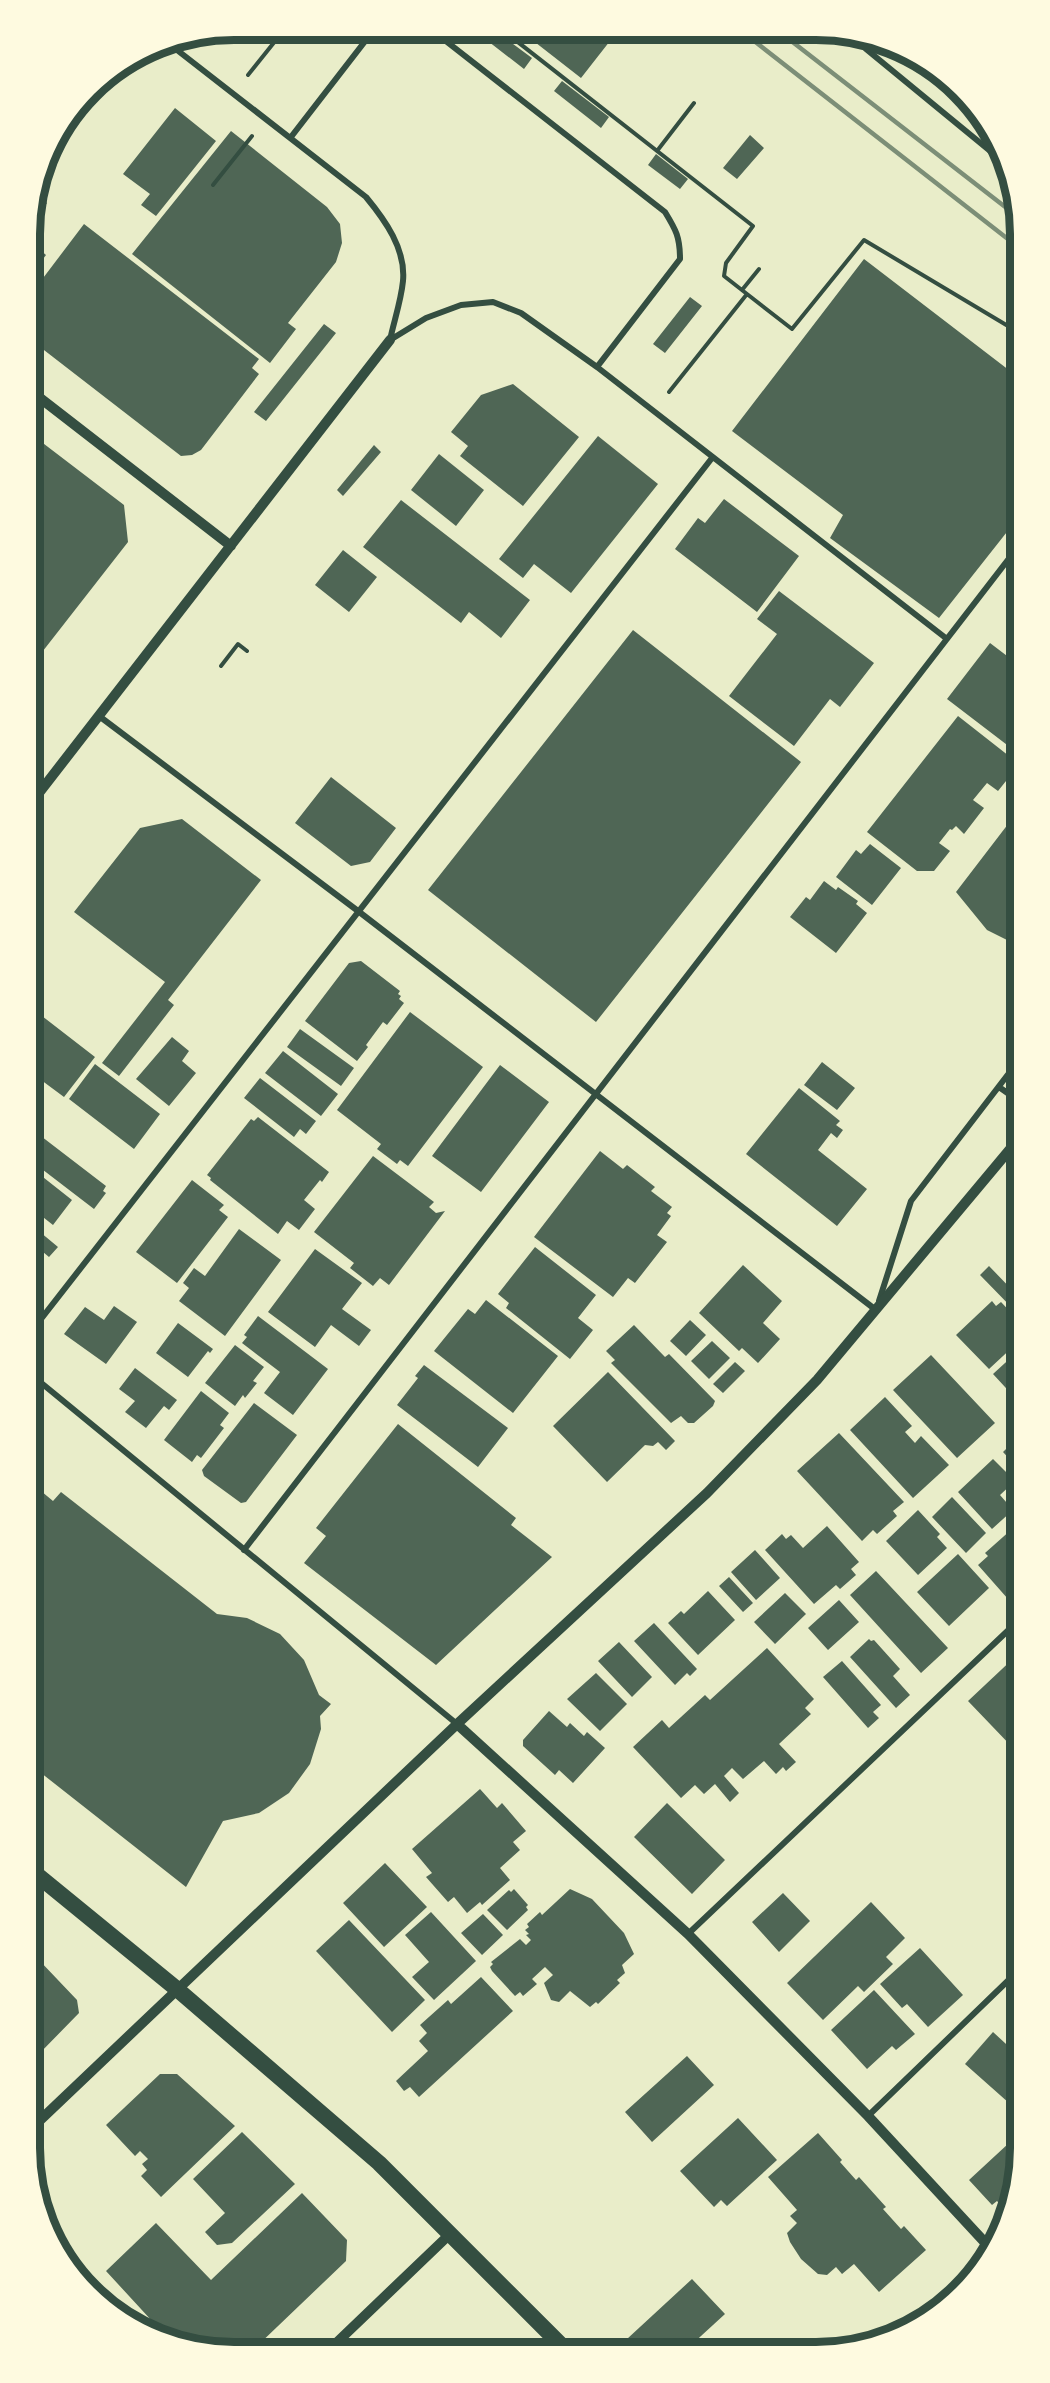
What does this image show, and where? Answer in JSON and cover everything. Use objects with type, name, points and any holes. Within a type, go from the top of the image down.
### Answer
[{"type":"highway","points":[[40,1877],[178,1990],[379,2163],[558,2342]]},
{"type":"street","points":[[291,137],[366,40]]},
{"type":"street","points":[[445,40],[665,212],[675,228],[680,240],[680,259],[597,368]]},
{"type":"street","points":[[177,49],[366,196],[386,221],[399,250],[404,279],[390,340]]},
{"type":"street","points":[[866,49],[991,152]]},
{"type":"street","points":[[41,791],[390,340],[426,318],[461,305],[493,302],[521,313],[597,368],[947,639]]},
{"type":"street","points":[[41,399],[231,546]]},
{"type":"street","points":[[40,1320],[712,458]]},
{"type":"street","points":[[244,1550],[1010,557]]},
{"type":"street","points":[[99,716],[358,911],[876,1312]]},
{"type":"street","points":[[876,1312],[911,1201],[1010,1073]]},
{"type":"street","points":[[999,1087],[1010,1094]]},
{"type":"street","points":[[40,2120],[457,1724],[707,1492],[817,1380],[1010,1157]]},
{"type":"street","points":[[40,1382],[457,1724],[688,1934],[868,2116],[985,2242]]},
{"type":"street","points":[[688,1934],[1009,1629]]},
{"type":"street","points":[[868,2116],[1009,1980]]},
{"type":"street","points":[[338,2342],[450,2234]]},
{"type":"path","points":[[248,75],[276,40]]},
{"type":"path","points":[[515,40],[753,226],[726,263],[724,276],[792,329],[864,240],[1010,326]]},
{"type":"path","points":[[657,151],[694,103]]},
{"type":"path","points":[[213,185],[252,136]]},
{"type":"path","points":[[742,290],[759,269]]},
{"type":"path","points":[[669,392],[747,294]]},
{"type":"path","points":[[221,666],[238,644],[248,651]]},
{"type":"building","points":[[487,40],[508,40],[532,58],[524,69]]},
{"type":"building","points":[[532,40],[611,40],[581,78]]},
{"type":"building","points":[[562,81],[609,117],[601,128],[554,91]]},
{"type":"building","points":[[175,108],[216,141],[156,216],[141,205],[150,194],[123,174]]},
{"type":"building","points":[[231,131],[327,207],[340,224],[342,243],[336,262],[288,323],[296,329],[270,363],[132,254]]},
{"type":"building","points":[[750,135],[764,148],[737,179],[723,168]]},
{"type":"building","points":[[656,154],[688,179],[680,189],[648,165]]},
{"type":"building","points":[[84,224],[259,359],[252,368],[259,374],[201,450],[192,455],[181,456],[41,348],[41,281]]},
{"type":"building","points":[[41,251],[46,255],[41,262]]},
{"type":"building","points":[[864,259],[1010,371],[1010,528],[939,618],[830,538],[843,515],[732,431]]},
{"type":"building","points":[[690,297],[702,306],[665,353],[653,344]]},
{"type":"building","points":[[324,324],[336,333],[266,421],[254,412]]},
{"type":"building","points":[[513,384],[579,437],[523,506],[460,456],[468,446],[451,432],[481,395]]},
{"type":"building","points":[[598,436],[658,484],[571,593],[534,564],[523,578],[499,559]]},
{"type":"building","points":[[41,442],[124,505],[128,542],[41,654]]},
{"type":"building","points":[[374,445],[381,452],[343,496],[337,490]]},
{"type":"building","points":[[439,454],[484,490],[456,526],[411,490]]},
{"type":"building","points":[[724,499],[799,556],[757,612],[675,549],[698,518],[705,523]]},
{"type":"building","points":[[401,500],[530,600],[501,638],[469,612],[461,623],[363,547]]},
{"type":"building","points":[[343,550],[377,577],[349,612],[315,585]]},
{"type":"building","points":[[779,591],[874,663],[840,707],[830,699],[794,746],[729,696],[777,634],[757,619]]},
{"type":"building","points":[[633,630],[801,762],[596,1022],[428,890]]},
{"type":"building","points":[[990,643],[1010,658],[1010,747],[947,699]]},
{"type":"building","points":[[958,716],[1009,756],[1010,776],[998,791],[987,783],[973,800],[984,808],[964,834],[956,826],[950,829],[939,843],[950,851],[934,871],[917,871],[867,832]]},
{"type":"building","points":[[331,777],[396,828],[370,862],[351,866],[295,823]]},
{"type":"building","points":[[182,819],[261,880],[168,1000],[174,1005],[119,1076],[102,1063],[165,982],[74,912],[140,828]]},
{"type":"building","points":[[1010,822],[1010,941],[987,930],[956,892]]},
{"type":"building","points":[[870,844],[901,868],[872,905],[836,877],[856,850],[861,854]]},
{"type":"building","points":[[824,881],[836,890],[838,887],[858,901],[856,904],[867,913],[836,953],[790,917],[806,897],[810,900]]},
{"type":"building","points":[[361,961],[400,991],[399,999],[404,1003],[387,1025],[383,1022],[357,1061],[305,1021],[349,963]]},
{"type":"building","points":[[410,1012],[483,1067],[408,1166],[400,1160],[397,1164],[377,1149],[381,1144],[337,1110]]},
{"type":"building","points":[[42,1016],[95,1057],[64,1097],[41,1080]]},
{"type":"building","points":[[300,1029],[354,1068],[341,1086],[287,1047]]},
{"type":"building","points":[[172,1037],[189,1051],[182,1061],[196,1073],[169,1106],[136,1079]]},
{"type":"building","points":[[283,1051],[338,1094],[321,1116],[265,1073]]},
{"type":"building","points":[[822,1062],[855,1088],[837,1110],[804,1085]]},
{"type":"building","points":[[95,1064],[160,1114],[134,1149],[69,1099]]},
{"type":"building","points":[[500,1065],[549,1102],[481,1192],[432,1156]]},
{"type":"building","points":[[260,1078],[316,1121],[306,1134],[300,1129],[294,1137],[244,1098]]},
{"type":"building","points":[[799,1088],[840,1121],[836,1125],[843,1130],[837,1138],[831,1133],[818,1150],[867,1189],[837,1226],[746,1154]]},
{"type":"building","points":[[258,1117],[329,1172],[304,1200],[315,1209],[299,1230],[287,1221],[278,1234],[210,1180],[211,1178],[207,1175],[251,1119],[254,1121]]},
{"type":"building","points":[[41,1136],[106,1186],[103,1191],[106,1193],[94,1209],[41,1168]]},
{"type":"building","points":[[600,1151],[623,1169],[627,1165],[655,1187],[651,1191],[672,1207],[667,1213],[671,1216],[657,1235],[667,1242],[635,1283],[628,1278],[613,1297],[534,1237]]},
{"type":"building","points":[[373,1156],[434,1202],[429,1207],[436,1213],[445,1211],[389,1285],[380,1278],[373,1286],[350,1268],[354,1263],[314,1232]]},
{"type":"building","points":[[41,1175],[72,1200],[53,1225],[40,1215]]},
{"type":"building","points":[[192,1180],[224,1205],[219,1210],[228,1217],[177,1283],[136,1252]]},
{"type":"building","points":[[239,1229],[281,1260],[225,1336],[179,1301],[189,1288],[183,1283],[194,1268],[205,1276]]},
{"type":"building","points":[[40,1232],[58,1247],[49,1257],[43,1252],[40,1255]]},
{"type":"building","points":[[535,1247],[596,1295],[578,1318],[593,1330],[570,1359],[506,1308],[509,1303],[498,1294]]},
{"type":"building","points":[[315,1249],[362,1283],[342,1309],[371,1330],[359,1346],[331,1325],[315,1347],[268,1312]]},
{"type":"building","points":[[743,1265],[782,1301],[763,1323],[780,1339],[758,1363],[742,1348],[739,1351],[699,1313]]},
{"type":"building","points":[[989,1266],[1009,1287],[1009,1305],[980,1275]]},
{"type":"building","points":[[486,1300],[558,1356],[513,1413],[434,1351],[468,1309],[475,1314]]},
{"type":"building","points":[[992,1301],[996,1306],[1001,1302],[1009,1311],[1009,1350],[989,1369],[956,1335]]},
{"type":"building","points":[[114,1306],[137,1322],[106,1364],[64,1334],[85,1307],[104,1320]]},
{"type":"building","points":[[258,1316],[328,1369],[293,1415],[264,1393],[280,1372],[242,1343],[247,1337],[244,1335]]},
{"type":"building","points":[[690,1320],[706,1335],[686,1356],[670,1341]]},
{"type":"building","points":[[178,1323],[213,1349],[210,1353],[208,1351],[188,1377],[156,1353]]},
{"type":"building","points":[[634,1325],[665,1357],[669,1354],[715,1401],[713,1406],[694,1423],[688,1423],[681,1416],[671,1423],[611,1363],[615,1360],[606,1351]]},
{"type":"building","points":[[712,1341],[730,1358],[709,1379],[691,1361]]},
{"type":"building","points":[[235,1345],[264,1367],[253,1381],[257,1383],[245,1398],[243,1395],[235,1406],[205,1383]]},
{"type":"building","points":[[931,1355],[995,1423],[957,1458],[893,1390]]},
{"type":"building","points":[[1009,1359],[1009,1392],[993,1374]]},
{"type":"building","points":[[735,1362],[745,1371],[723,1393],[713,1384]]},
{"type":"building","points":[[424,1365],[508,1428],[478,1467],[397,1405],[418,1378],[415,1376]]},
{"type":"building","points":[[135,1368],[177,1400],[169,1410],[164,1406],[146,1428],[125,1412],[135,1401],[119,1389]]},
{"type":"building","points":[[608,1372],[675,1441],[666,1450],[658,1442],[653,1446],[645,1445],[607,1482],[553,1426]]},
{"type":"building","points":[[201,1391],[229,1413],[220,1425],[224,1428],[201,1458],[197,1455],[192,1462],[164,1440]]},
{"type":"building","points":[[885,1397],[912,1426],[905,1432],[915,1443],[921,1436],[949,1465],[913,1498],[850,1430]]},
{"type":"building","points":[[254,1403],[297,1435],[246,1502],[241,1503],[204,1476],[202,1470]]},
{"type":"building","points":[[398,1424],[516,1518],[511,1525],[552,1557],[436,1665],[304,1563],[326,1536],[316,1528]]},
{"type":"building","points":[[839,1433],[904,1502],[893,1511],[897,1516],[877,1534],[873,1530],[862,1541],[797,1471]]},
{"type":"building","points":[[1009,1446],[1009,1459],[1003,1452]]},
{"type":"building","points":[[993,1459],[1009,1475],[1009,1486],[1000,1495],[1009,1506],[1009,1513],[992,1529],[958,1492]]},
{"type":"building","points":[[40,1490],[53,1501],[61,1492],[217,1614],[247,1618],[280,1634],[304,1660],[319,1695],[331,1704],[320,1716],[321,1729],[310,1764],[289,1793],[259,1813],[223,1821],[186,1887],[40,1772]]},
{"type":"building","points":[[952,1497],[986,1533],[966,1553],[932,1517]]},
{"type":"building","points":[[918,1510],[940,1534],[937,1537],[947,1548],[918,1575],[886,1541]]},
{"type":"building","points":[[827,1526],[859,1562],[851,1569],[856,1575],[840,1589],[836,1585],[814,1604],[765,1550],[782,1534],[786,1539],[791,1535],[803,1548]]},
{"type":"building","points":[[1009,1531],[1008,1599],[978,1565],[988,1556],[985,1553]]},
{"type":"building","points":[[755,1550],[780,1578],[756,1600],[731,1572]]},
{"type":"building","points":[[958,1554],[989,1588],[949,1626],[917,1592]]},
{"type":"building","points":[[876,1571],[948,1648],[921,1673],[850,1595]]},
{"type":"building","points":[[729,1577],[753,1603],[743,1612],[719,1586]]},
{"type":"building","points":[[708,1591],[735,1620],[698,1655],[668,1623],[681,1611],[684,1614]]},
{"type":"building","points":[[785,1593],[806,1614],[775,1644],[754,1622]]},
{"type":"building","points":[[839,1600],[859,1622],[828,1650],[808,1628]]},
{"type":"building","points":[[654,1623],[697,1669],[690,1676],[687,1673],[675,1685],[634,1641]]},
{"type":"building","points":[[869,1639],[874,1640],[900,1669],[893,1676],[910,1695],[896,1708],[850,1657]]},
{"type":"building","points":[[619,1642],[652,1677],[632,1697],[598,1661]]},
{"type":"building","points":[[767,1648],[814,1699],[805,1708],[811,1714],[779,1744],[796,1762],[786,1771],[783,1767],[776,1774],[764,1761],[743,1779],[732,1768],[724,1776],[739,1793],[730,1802],[715,1784],[704,1794],[695,1785],[681,1798],[633,1747],[662,1720],[669,1728],[705,1695],[710,1700]]},
{"type":"building","points":[[842,1661],[881,1705],[873,1712],[879,1718],[868,1728],[823,1677]]},
{"type":"building","points":[[1009,1662],[1009,1744],[968,1701]]},
{"type":"building","points":[[596,1673],[627,1704],[600,1731],[567,1699]]},
{"type":"building","points":[[549,1711],[567,1727],[570,1723],[584,1736],[587,1732],[605,1748],[573,1783],[559,1770],[555,1775],[523,1746],[523,1740]]},
{"type":"building","points":[[480,1789],[497,1808],[502,1803],[526,1831],[513,1842],[520,1850],[500,1868],[510,1880],[482,1905],[480,1902],[467,1913],[454,1897],[448,1902],[426,1877],[432,1873],[412,1849]]},
{"type":"building","points":[[667,1803],[725,1860],[692,1894],[634,1837]]},
{"type":"building","points":[[385,1863],[427,1907],[384,1947],[343,1903]]},
{"type":"building","points":[[514,1889],[528,1905],[526,1907],[528,1910],[507,1930],[487,1910],[509,1890],[511,1892]]},
{"type":"building","points":[[570,1889],[592,1899],[624,1933],[634,1954],[622,1965],[625,1973],[617,1980],[620,1983],[598,2004],[596,2002],[590,2007],[570,1991],[559,2002],[551,2000],[544,1983],[553,1975],[545,1967],[532,1979],[537,1984],[523,1996],[520,1992],[515,1996],[492,1971],[491,1962],[520,1939],[526,1945],[531,1940],[526,1935],[529,1934],[525,1930],[529,1927],[527,1924],[540,1912],[542,1915]]},
{"type":"building","points":[[783,1893],[810,1921],[779,1952],[752,1922]]},
{"type":"building","points":[[871,1902],[905,1938],[886,1957],[893,1964],[864,1992],[858,1986],[823,2020],[787,1983]]},
{"type":"building","points":[[431,1912],[476,1961],[434,2000],[412,1977],[429,1962],[405,1935]]},
{"type":"building","points":[[483,1914],[503,1935],[482,1955],[461,1933]]},
{"type":"building","points":[[349,1920],[425,2000],[392,2032],[316,1951]]},
{"type":"building","points":[[920,1948],[963,1995],[928,2027],[907,2004],[902,2008],[880,1984]]},
{"type":"building","points":[[40,1961],[77,2000],[79,2013],[40,2053]]},
{"type":"building","points":[[481,1977],[513,2011],[419,2097],[410,2087],[404,2091],[396,2081],[428,2051],[419,2041],[427,2033],[420,2025],[448,2000],[451,2004]]},
{"type":"building","points":[[874,1990],[915,2034],[896,2050],[892,2046],[867,2069],[831,2030]]},
{"type":"building","points":[[993,2032],[1009,2047],[1009,2103],[965,2064]]},
{"type":"building","points":[[687,2056],[714,2085],[652,2142],[625,2112]]},
{"type":"building","points":[[160,2074],[177,2074],[235,2126],[161,2197],[141,2176],[147,2170],[142,2164],[148,2159],[140,2151],[135,2156],[106,2125]]},
{"type":"building","points":[[738,2118],[777,2160],[727,2206],[721,2200],[714,2207],[680,2171]]},
{"type":"building","points":[[242,2132],[295,2184],[232,2243],[217,2245],[205,2232],[225,2213],[193,2179]]},
{"type":"building","points":[[818,2133],[856,2180],[859,2177],[886,2207],[883,2209],[901,2229],[904,2226],[926,2250],[879,2292],[854,2264],[842,2274],[836,2267],[827,2275],[818,2274],[801,2259],[790,2242],[787,2233],[797,2223],[790,2216],[797,2210],[768,2177]]},
{"type":"building","points":[[1009,2143],[1006,2187],[1001,2205],[997,2201],[992,2205],[969,2180]]},
{"type":"building","points":[[302,2193],[347,2240],[346,2261],[261,2342],[222,2342],[196,2339],[157,2326],[106,2271],[156,2223],[211,2280]]},
{"type":"building","points":[[692,2279],[725,2314],[694,2342],[630,2342],[627,2339]]},
{"type":"railway","points":[[753,40],[1010,241]]},
{"type":"railway","points":[[790,40],[1008,209]]}]
